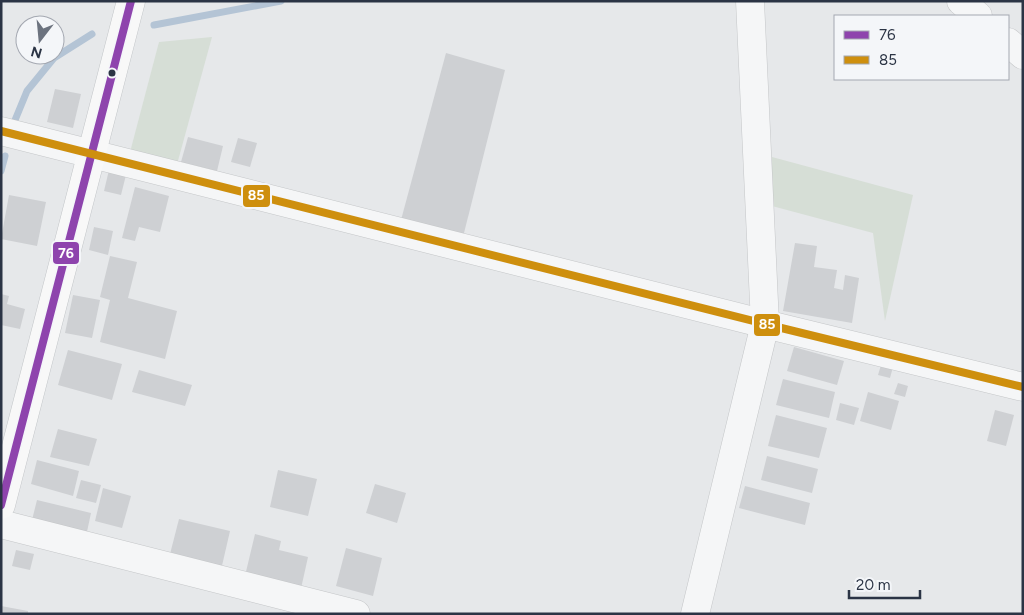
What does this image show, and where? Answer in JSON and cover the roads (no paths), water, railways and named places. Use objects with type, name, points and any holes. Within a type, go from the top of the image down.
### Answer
[{"type":"main road","points":[[1,505],[131,1]]},
{"type":"street","points":[[695,614],[765,324],[750,1]]},
{"type":"street","points":[[961,1],[977,15]]},
{"type":"street","points":[[1009,43],[1023,55]]},
{"type":"street","points":[[1,131],[765,324],[1023,387]]},
{"type":"street","points":[[1,524],[356,614]]},
{"type":"waterway","points":[[154,25],[281,1]]},
{"type":"waterway","points":[[13,125],[27,91],[54,58],[92,34]]},
{"type":"waterway","points":[[1,171],[5,156]]}]
